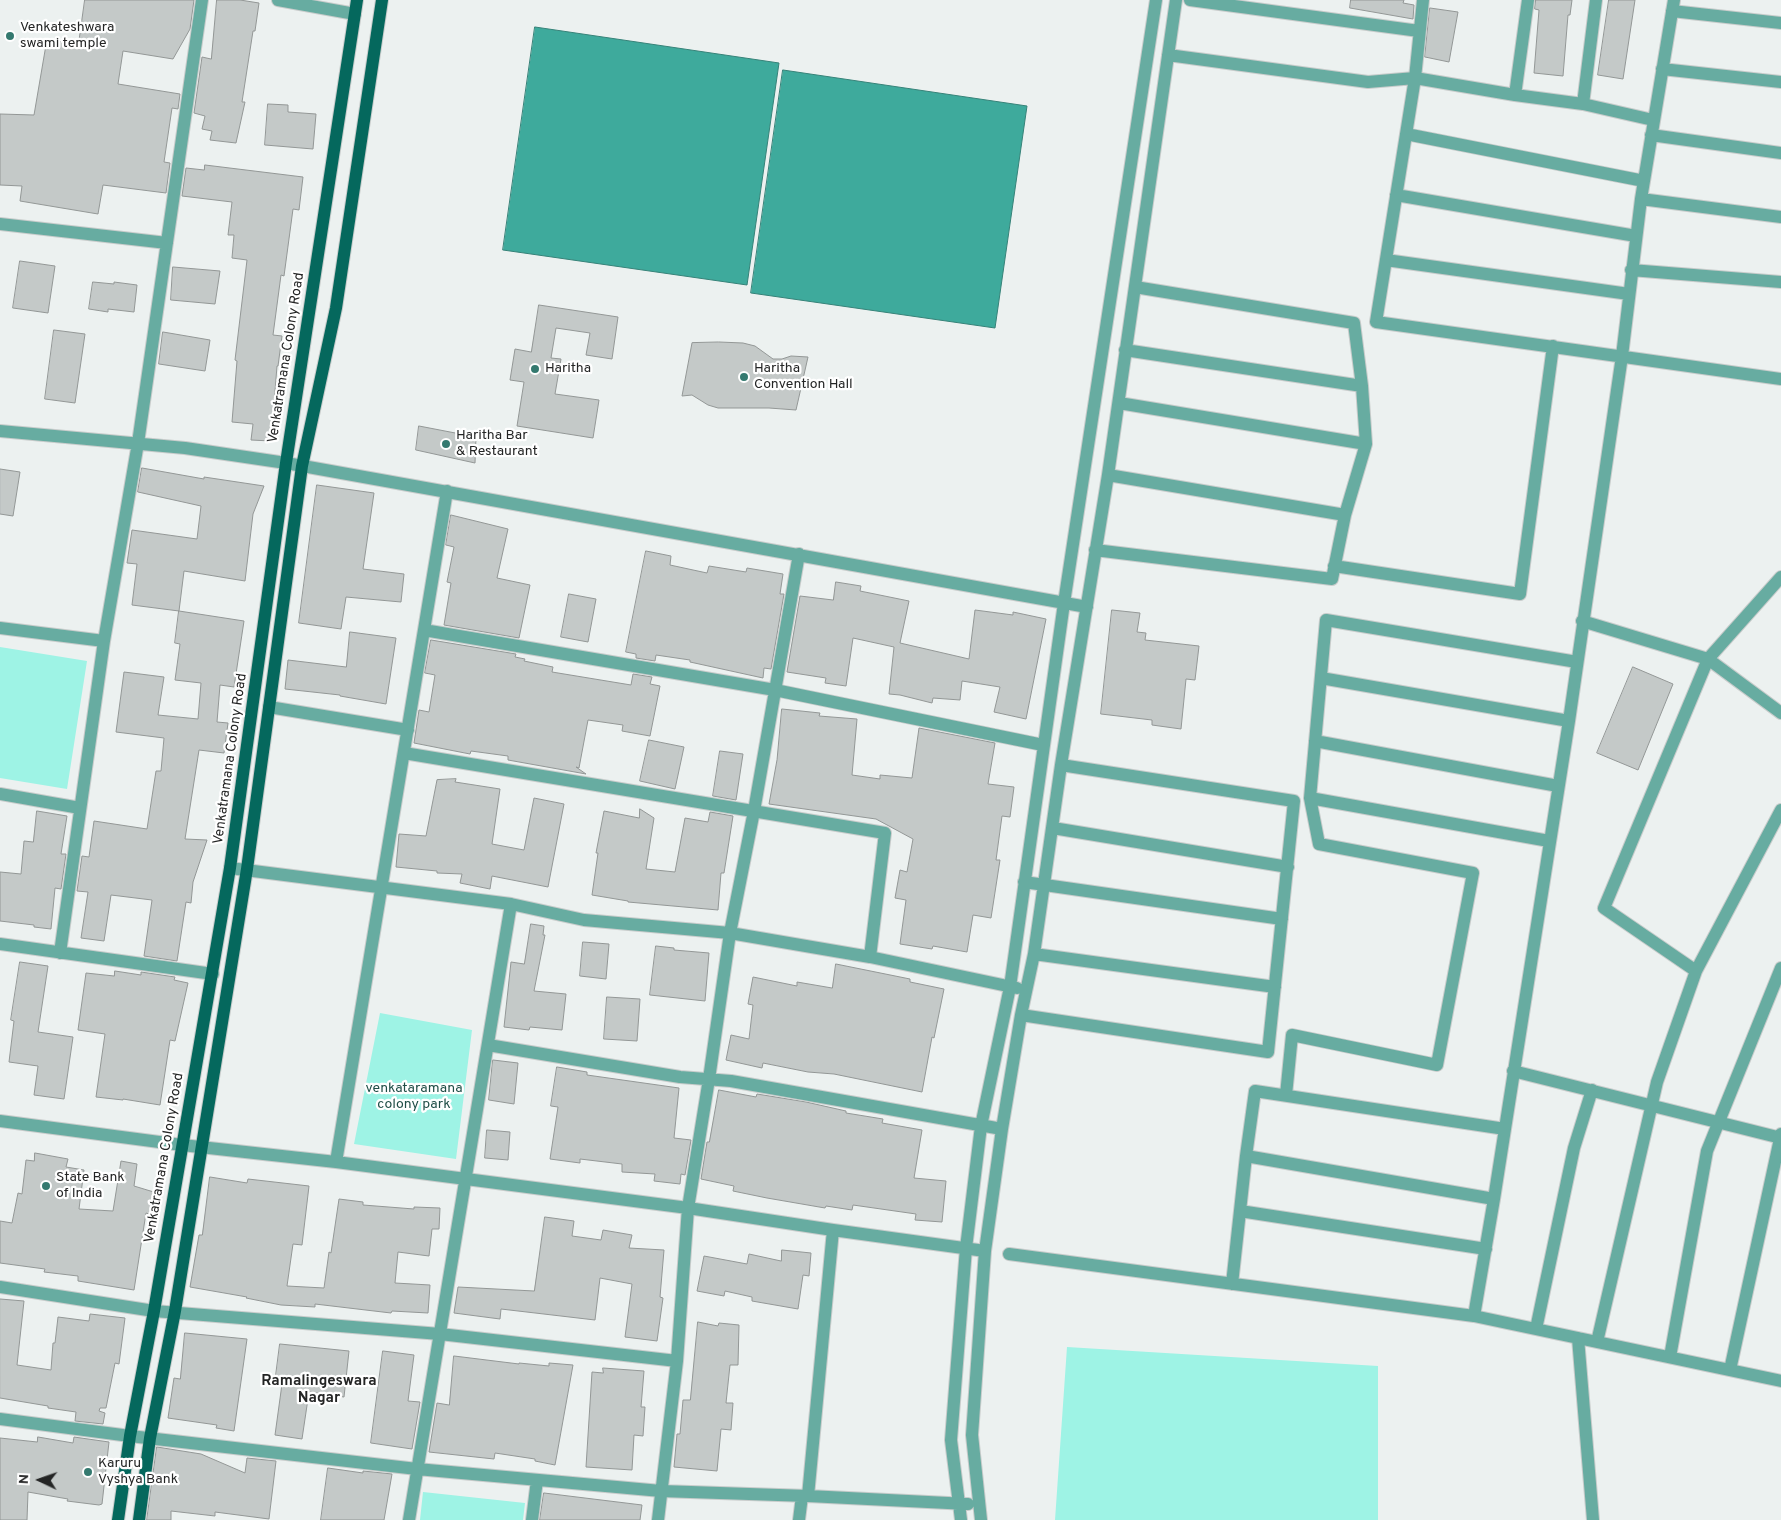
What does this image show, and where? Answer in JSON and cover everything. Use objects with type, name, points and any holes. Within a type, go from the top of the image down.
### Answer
[{"type":"main road","name":"Venkatramana Colony Road","points":[[118,1520],[130,1436],[154,1311],[230,868],[286,463],[357,0]]},
{"type":"main road","points":[[139,1520],[150,1438],[175,1312],[248,869],[302,466],[336,308],[382,0]]},
{"type":"street","points":[[60,953],[104,641],[138,443],[202,0]]},
{"type":"street","points":[[278,0],[355,14]]},
{"type":"street","points":[[961,1520],[951,1440],[966,1248],[981,1126],[1010,987],[1064,603],[1156,0]]},
{"type":"street","points":[[980,1520],[972,1435],[985,1251],[1002,1129],[1021,1015],[1034,954],[1061,764],[1119,403],[1176,0]]},
{"type":"street","points":[[1190,0],[1420,31]]},
{"type":"street","points":[[1423,0],[1416,78],[1376,322],[1781,379]]},
{"type":"street","points":[[1515,95],[1528,0]]},
{"type":"street","points":[[1583,104],[1596,0]]},
{"type":"street","points":[[1474,1316],[1569,721],[1582,620],[1622,356],[1631,270],[1650,135],[1673,5],[1781,23]]},
{"type":"street","points":[[1168,55],[1368,82],[1416,78],[1515,95],[1583,104],[1654,120]]},
{"type":"street","points":[[1662,69],[1781,82]]},
{"type":"street","points":[[1406,134],[1644,181]]},
{"type":"street","points":[[1650,135],[1781,153]]},
{"type":"street","points":[[1396,195],[1636,236]]},
{"type":"street","points":[[1641,199],[1781,217]]},
{"type":"street","points":[[0,224],[167,243]]},
{"type":"street","points":[[1386,260],[1629,294]]},
{"type":"street","points":[[1631,270],[1781,282]]},
{"type":"street","points":[[1095,550],[1332,579],[1345,515],[1366,444],[1362,386],[1354,323],[1135,287]]},
{"type":"street","points":[[1334,566],[1520,594],[1553,346]]},
{"type":"street","points":[[1125,350],[1362,386]]},
{"type":"street","points":[[1119,403],[1366,444]]},
{"type":"street","points":[[0,431],[138,443],[286,463],[1087,607]]},
{"type":"street","points":[[1108,475],[1345,515]]},
{"type":"street","points":[[336,1162],[447,491]]},
{"type":"street","points":[[658,1520],[677,1361],[688,1208],[730,932],[754,811],[799,554]]},
{"type":"street","points":[[1696,971],[1604,908],[1708,659],[1781,577]]},
{"type":"street","points":[[1286,1095],[1292,1035],[1437,1065],[1473,873],[1319,844],[1310,798],[1326,620],[1577,662]]},
{"type":"street","points":[[1582,620],[1708,659],[1781,713]]},
{"type":"street","points":[[0,628],[104,641]]},
{"type":"street","points":[[424,630],[775,690],[1043,745]]},
{"type":"street","points":[[1320,678],[1569,721]]},
{"type":"street","points":[[269,707],[408,730]]},
{"type":"street","points":[[1315,741],[1558,786]]},
{"type":"street","points":[[404,753],[885,833],[870,956]]},
{"type":"street","points":[[1021,1015],[1268,1052],[1294,801],[1061,764]]},
{"type":"street","points":[[0,794],[80,808]]},
{"type":"street","points":[[1310,798],[1549,840]]},
{"type":"street","points":[[1596,1342],[1657,1082],[1696,971],[1781,810]]},
{"type":"street","points":[[1053,828],[1288,867]]},
{"type":"street","points":[[230,868],[511,904],[584,920],[730,932],[870,956],[1026,990]]},
{"type":"street","points":[[1024,882],[1282,919]]},
{"type":"street","points":[[409,1520],[511,904]]},
{"type":"street","points":[[0,944],[213,974]]},
{"type":"street","points":[[1034,954],[1275,987]]},
{"type":"street","points":[[1670,1357],[1707,1151],[1781,968]]},
{"type":"street","points":[[488,1046],[680,1077],[709,1079],[795,1092],[1002,1129]]},
{"type":"street","points":[[1513,1071],[1780,1137],[1730,1370]]},
{"type":"street","points":[[1536,1329],[1574,1148],[1592,1090]]},
{"type":"street","points":[[1232,1284],[1254,1091],[1505,1129]]},
{"type":"street","points":[[0,1121],[688,1208],[985,1251]]},
{"type":"street","points":[[1246,1156],[1494,1199]]},
{"type":"street","points":[[1240,1211],[1486,1248]]},
{"type":"street","points":[[799,1520],[805,1496],[834,1230]]},
{"type":"street","points":[[1009,1254],[1474,1316],[1781,1380]]},
{"type":"street","points":[[963,1284],[983,1285]]},
{"type":"street","points":[[0,1287],[154,1311],[440,1334],[677,1361]]},
{"type":"street","points":[[1578,1338],[1593,1520]]},
{"type":"street","points":[[957,1361],[977,1364]]},
{"type":"street","points":[[0,1419],[417,1469],[661,1491],[805,1496],[960,1505],[979,1504]]},
{"type":"street","points":[[532,1520],[537,1480]]},
{"type":"green space","points":[[0,647],[87,661],[67,789],[0,778]]},
{"type":"green space","name":"venkataramana colony park","points":[[380,1013],[472,1030],[456,1159],[354,1144]]},
{"type":"green space","points":[[1067,1347],[1378,1366],[1378,1520],[1055,1520]]},
{"type":"green space","points":[[423,1492],[525,1503],[523,1520],[420,1520]]},
{"type":"shaded area","points":[[535,27],[779,63],[747,285],[503,250]]},
{"type":"shaded area","points":[[783,70],[1027,106],[995,328],[751,293]]},
{"type":"building","points":[[85,0],[194,0],[190,29],[173,59],[123,51],[118,84],[180,94],[178,109],[172,108],[164,162],[170,163],[166,193],[103,185],[98,214],[20,201],[22,186],[0,185],[0,114],[34,115],[47,39],[78,45]]},
{"type":"building","points":[[217,0],[240,0],[259,3],[242,102],[245,102],[236,143],[210,140],[212,131],[202,129],[205,116],[194,113],[202,57],[211,59]]},
{"type":"building","points":[[1351,0],[1404,0],[1403,3],[1414,5],[1413,19],[1350,8]]},
{"type":"building","points":[[1536,0],[1572,0],[1570,15],[1568,15],[1563,76],[1534,73],[1539,10],[1535,9]]},
{"type":"building","points":[[1609,0],[1635,0],[1623,79],[1598,75]]},
{"type":"building","points":[[1430,8],[1458,12],[1449,62],[1425,57]]},
{"type":"building","points":[[268,104],[288,105],[288,112],[316,114],[313,149],[265,145]]},
{"type":"building","points":[[205,165],[303,177],[299,210],[293,209],[284,276],[281,275],[273,335],[282,336],[277,366],[271,441],[251,440],[253,424],[232,422],[237,361],[235,360],[247,260],[232,258],[234,235],[228,235],[232,202],[182,196],[186,168],[204,170]]},
{"type":"building","points":[[20,261],[55,266],[48,313],[13,308]]},
{"type":"building","points":[[173,267],[220,271],[215,304],[171,300]]},
{"type":"building","points":[[93,282],[137,285],[134,312],[108,309],[108,312],[89,309]]},
{"type":"building","name":"Haritha","points":[[539,305],[618,317],[612,359],[586,355],[590,333],[556,328],[551,358],[561,359],[555,394],[599,400],[593,438],[517,426],[524,382],[510,380],[515,349],[531,352]]},
{"type":"building","points":[[54,330],[85,334],[75,403],[45,399]]},
{"type":"building","points":[[163,332],[210,340],[205,371],[159,364]]},
{"type":"building","name":"Haritha Convention Hall","points":[[692,343],[743,343],[755,346],[773,359],[791,356],[808,357],[796,410],[718,408],[708,405],[692,395],[682,396]]},
{"type":"building","name":"Haritha Bar & Restaurant","points":[[419,426],[476,437],[475,463],[416,450]]},
{"type":"building","points":[[142,468],[204,479],[204,477],[264,486],[253,514],[245,581],[184,571],[179,611],[132,605],[137,564],[127,563],[132,530],[197,539],[201,506],[138,492]]},
{"type":"building","points":[[0,469],[20,472],[13,516],[0,514]]},
{"type":"building","points":[[317,485],[374,493],[363,569],[404,574],[401,602],[346,597],[341,629],[299,623]]},
{"type":"building","points":[[451,515],[508,529],[497,578],[530,585],[519,638],[444,625],[451,583],[447,582],[454,547],[446,545]]},
{"type":"building","points":[[646,551],[671,556],[670,565],[707,573],[709,566],[746,572],[747,568],[783,574],[780,594],[784,594],[771,669],[764,668],[763,678],[690,662],[690,660],[656,655],[655,661],[636,658],[636,654],[626,652]]},
{"type":"building","points":[[836,582],[861,586],[860,591],[909,601],[900,643],[969,659],[975,610],[1013,615],[1013,612],[1046,619],[1026,719],[994,712],[1000,687],[962,681],[960,700],[933,698],[932,703],[889,694],[894,647],[853,638],[846,686],[825,683],[826,678],[787,672],[800,596],[833,600]]},
{"type":"building","points":[[569,594],[596,599],[588,642],[561,637]]},
{"type":"building","points":[[1112,610],[1140,613],[1137,632],[1146,633],[1145,640],[1199,646],[1195,680],[1186,679],[1181,729],[1152,725],[1152,720],[1101,714]]},
{"type":"building","points":[[179,611],[244,621],[234,687],[220,685],[217,722],[228,723],[224,753],[199,750],[185,839],[207,840],[193,882],[191,903],[186,902],[177,961],[144,956],[152,900],[111,895],[104,941],[81,938],[88,892],[77,891],[82,856],[89,857],[94,821],[147,829],[156,771],[161,771],[164,738],[116,732],[124,672],[164,677],[158,715],[198,719],[201,683],[175,680],[180,644],[175,643]]},
{"type":"building","points":[[350,632],[396,638],[386,704],[340,695],[285,689],[288,660],[346,667]]},
{"type":"building","points":[[431,640],[516,654],[515,657],[525,659],[524,661],[553,667],[552,672],[631,685],[633,674],[652,677],[650,684],[660,686],[650,736],[622,731],[623,725],[588,720],[579,768],[576,767],[586,774],[508,760],[508,756],[471,751],[470,754],[414,743],[419,710],[429,712],[435,675],[425,673]]},
{"type":"building","points":[[1633,667],[1673,684],[1638,770],[1597,753]]},
{"type":"building","points":[[782,709],[820,713],[819,716],[857,719],[852,775],[880,779],[880,775],[912,778],[919,728],[995,743],[988,784],[1014,787],[1010,817],[1002,816],[996,860],[1000,860],[991,918],[973,915],[967,952],[933,946],[932,949],[900,944],[906,900],[895,898],[900,870],[907,872],[913,839],[876,819],[769,804],[777,760]]},
{"type":"building","points":[[649,740],[684,747],[675,789],[640,781]]},
{"type":"building","points":[[720,751],[743,754],[736,800],[713,796]]},
{"type":"building","points":[[456,779],[455,782],[500,789],[492,844],[524,850],[534,798],[564,804],[548,887],[492,876],[490,889],[460,883],[462,874],[437,873],[437,871],[396,867],[399,834],[426,836],[437,780]]},
{"type":"building","points":[[640,809],[654,818],[646,869],[675,872],[685,818],[708,822],[710,812],[733,816],[724,873],[721,873],[718,910],[628,902],[592,895],[598,853],[596,853],[604,811],[639,818]]},
{"type":"building","points":[[37,811],[67,816],[61,854],[66,854],[61,889],[55,888],[51,929],[0,921],[0,872],[21,874],[24,841],[33,842]]},
{"type":"building","points":[[531,924],[544,926],[543,935],[545,935],[534,991],[566,994],[562,1030],[530,1027],[529,1030],[504,1027],[511,962],[524,964]]},
{"type":"building","points":[[583,942],[609,944],[606,979],[580,976]]},
{"type":"building","points":[[656,946],[674,948],[674,950],[709,953],[705,1001],[650,995]]},
{"type":"building","points":[[20,962],[48,966],[38,1032],[73,1037],[64,1099],[34,1095],[38,1066],[9,1062],[14,1021],[11,1020]]},
{"type":"building","points":[[836,964],[910,979],[910,982],[944,989],[934,1038],[932,1037],[922,1092],[834,1074],[808,1072],[763,1063],[762,1068],[726,1060],[731,1035],[749,1039],[753,1005],[748,1004],[753,977],[797,986],[797,982],[832,988]]},
{"type":"building","points":[[115,971],[141,975],[141,972],[175,977],[174,980],[188,983],[175,1041],[170,1040],[160,1105],[96,1097],[105,1034],[78,1030],[86,973],[114,976]]},
{"type":"building","points":[[607,997],[640,999],[637,1041],[604,1039]]},
{"type":"building","points":[[493,1060],[518,1063],[514,1104],[489,1100]]},
{"type":"building","points":[[557,1067],[587,1072],[587,1075],[679,1088],[674,1138],[691,1140],[685,1175],[681,1174],[680,1184],[654,1181],[655,1174],[622,1172],[622,1164],[580,1159],[580,1163],[550,1159],[558,1107],[551,1106]]},
{"type":"building","points":[[719,1090],[756,1097],[757,1094],[806,1102],[846,1111],[846,1113],[883,1119],[882,1123],[922,1130],[914,1178],[946,1181],[942,1222],[915,1220],[916,1214],[853,1205],[852,1210],[826,1206],[825,1208],[767,1198],[733,1191],[734,1186],[701,1179]]},
{"type":"building","points":[[487,1130],[510,1132],[508,1160],[485,1158]]},
{"type":"building","points":[[35,1153],[68,1159],[66,1167],[84,1170],[79,1209],[113,1211],[121,1161],[137,1164],[134,1186],[157,1193],[152,1215],[146,1213],[134,1290],[78,1281],[78,1276],[44,1272],[45,1269],[0,1263],[0,1221],[12,1223],[18,1193],[22,1194],[26,1160],[34,1161]]},
{"type":"building","points":[[210,1177],[247,1183],[248,1179],[309,1186],[302,1245],[293,1244],[287,1286],[324,1288],[339,1199],[363,1202],[363,1205],[414,1209],[414,1207],[440,1208],[439,1229],[432,1229],[429,1256],[398,1252],[395,1283],[430,1285],[428,1313],[392,1311],[391,1313],[315,1304],[315,1307],[281,1305],[190,1287],[199,1235],[202,1235]]},
{"type":"building","points":[[545,1217],[574,1221],[572,1236],[601,1240],[603,1230],[632,1235],[629,1248],[664,1250],[660,1297],[663,1298],[657,1341],[625,1337],[632,1284],[600,1278],[595,1320],[501,1309],[500,1319],[454,1313],[458,1287],[534,1291]]},
{"type":"building","points":[[782,1250],[811,1253],[809,1276],[803,1275],[798,1309],[752,1301],[752,1297],[725,1291],[724,1296],[697,1291],[704,1256],[747,1264],[749,1254],[781,1261]]},
{"type":"building","points":[[0,1299],[24,1301],[17,1365],[51,1370],[53,1343],[55,1343],[58,1317],[89,1321],[90,1314],[125,1318],[119,1364],[115,1363],[106,1408],[100,1408],[99,1411],[105,1413],[103,1424],[75,1421],[76,1412],[0,1398]]},
{"type":"building","points":[[698,1322],[718,1326],[719,1323],[739,1325],[738,1365],[730,1365],[726,1403],[733,1403],[731,1430],[721,1429],[717,1471],[674,1467],[677,1434],[680,1434],[683,1400],[690,1400]]},
{"type":"building","points":[[185,1333],[247,1339],[234,1431],[216,1428],[217,1425],[168,1418],[174,1378],[180,1379]]},
{"type":"building","points":[[280,1344],[349,1351],[344,1397],[309,1392],[302,1439],[275,1435],[282,1384],[275,1383]]},
{"type":"building","points":[[383,1351],[414,1355],[408,1401],[420,1402],[412,1449],[371,1443]]},
{"type":"building","points":[[454,1356],[519,1364],[549,1366],[549,1363],[573,1365],[555,1465],[535,1461],[535,1459],[495,1453],[494,1459],[429,1452],[437,1403],[449,1405]]},
{"type":"building","points":[[603,1368],[644,1371],[641,1407],[645,1407],[643,1436],[634,1435],[632,1470],[586,1467],[592,1372],[603,1373]]},
{"type":"building","points":[[38,1437],[73,1443],[74,1437],[109,1442],[102,1504],[67,1501],[68,1499],[28,1492],[27,1520],[0,1520],[0,1438],[37,1442]]},
{"type":"building","points":[[157,1447],[201,1454],[245,1473],[247,1458],[276,1461],[269,1519],[215,1512],[215,1516],[171,1511],[171,1520],[147,1520]]},
{"type":"building","points":[[328,1468],[363,1473],[363,1471],[392,1474],[384,1520],[321,1520]]},
{"type":"building","points":[[544,1493],[642,1505],[640,1520],[540,1520]]},
{"type":"place","name":"Venkateshwara swami temple","points":[[10,36]]},
{"type":"place","name":"Haritha","points":[[535,369]]},
{"type":"place","name":"Haritha Convention Hall","points":[[744,377]]},
{"type":"place","name":"Haritha Bar & Restaurant","points":[[446,444]]},
{"type":"place","name":"State Bank of India","points":[[46,1186]]},
{"type":"place","name":"Karuru Vyshya Bank","points":[[88,1472]]},
{"type":"district","name":"Ramalingeswara Nagar","points":[[319,1390]]}]
